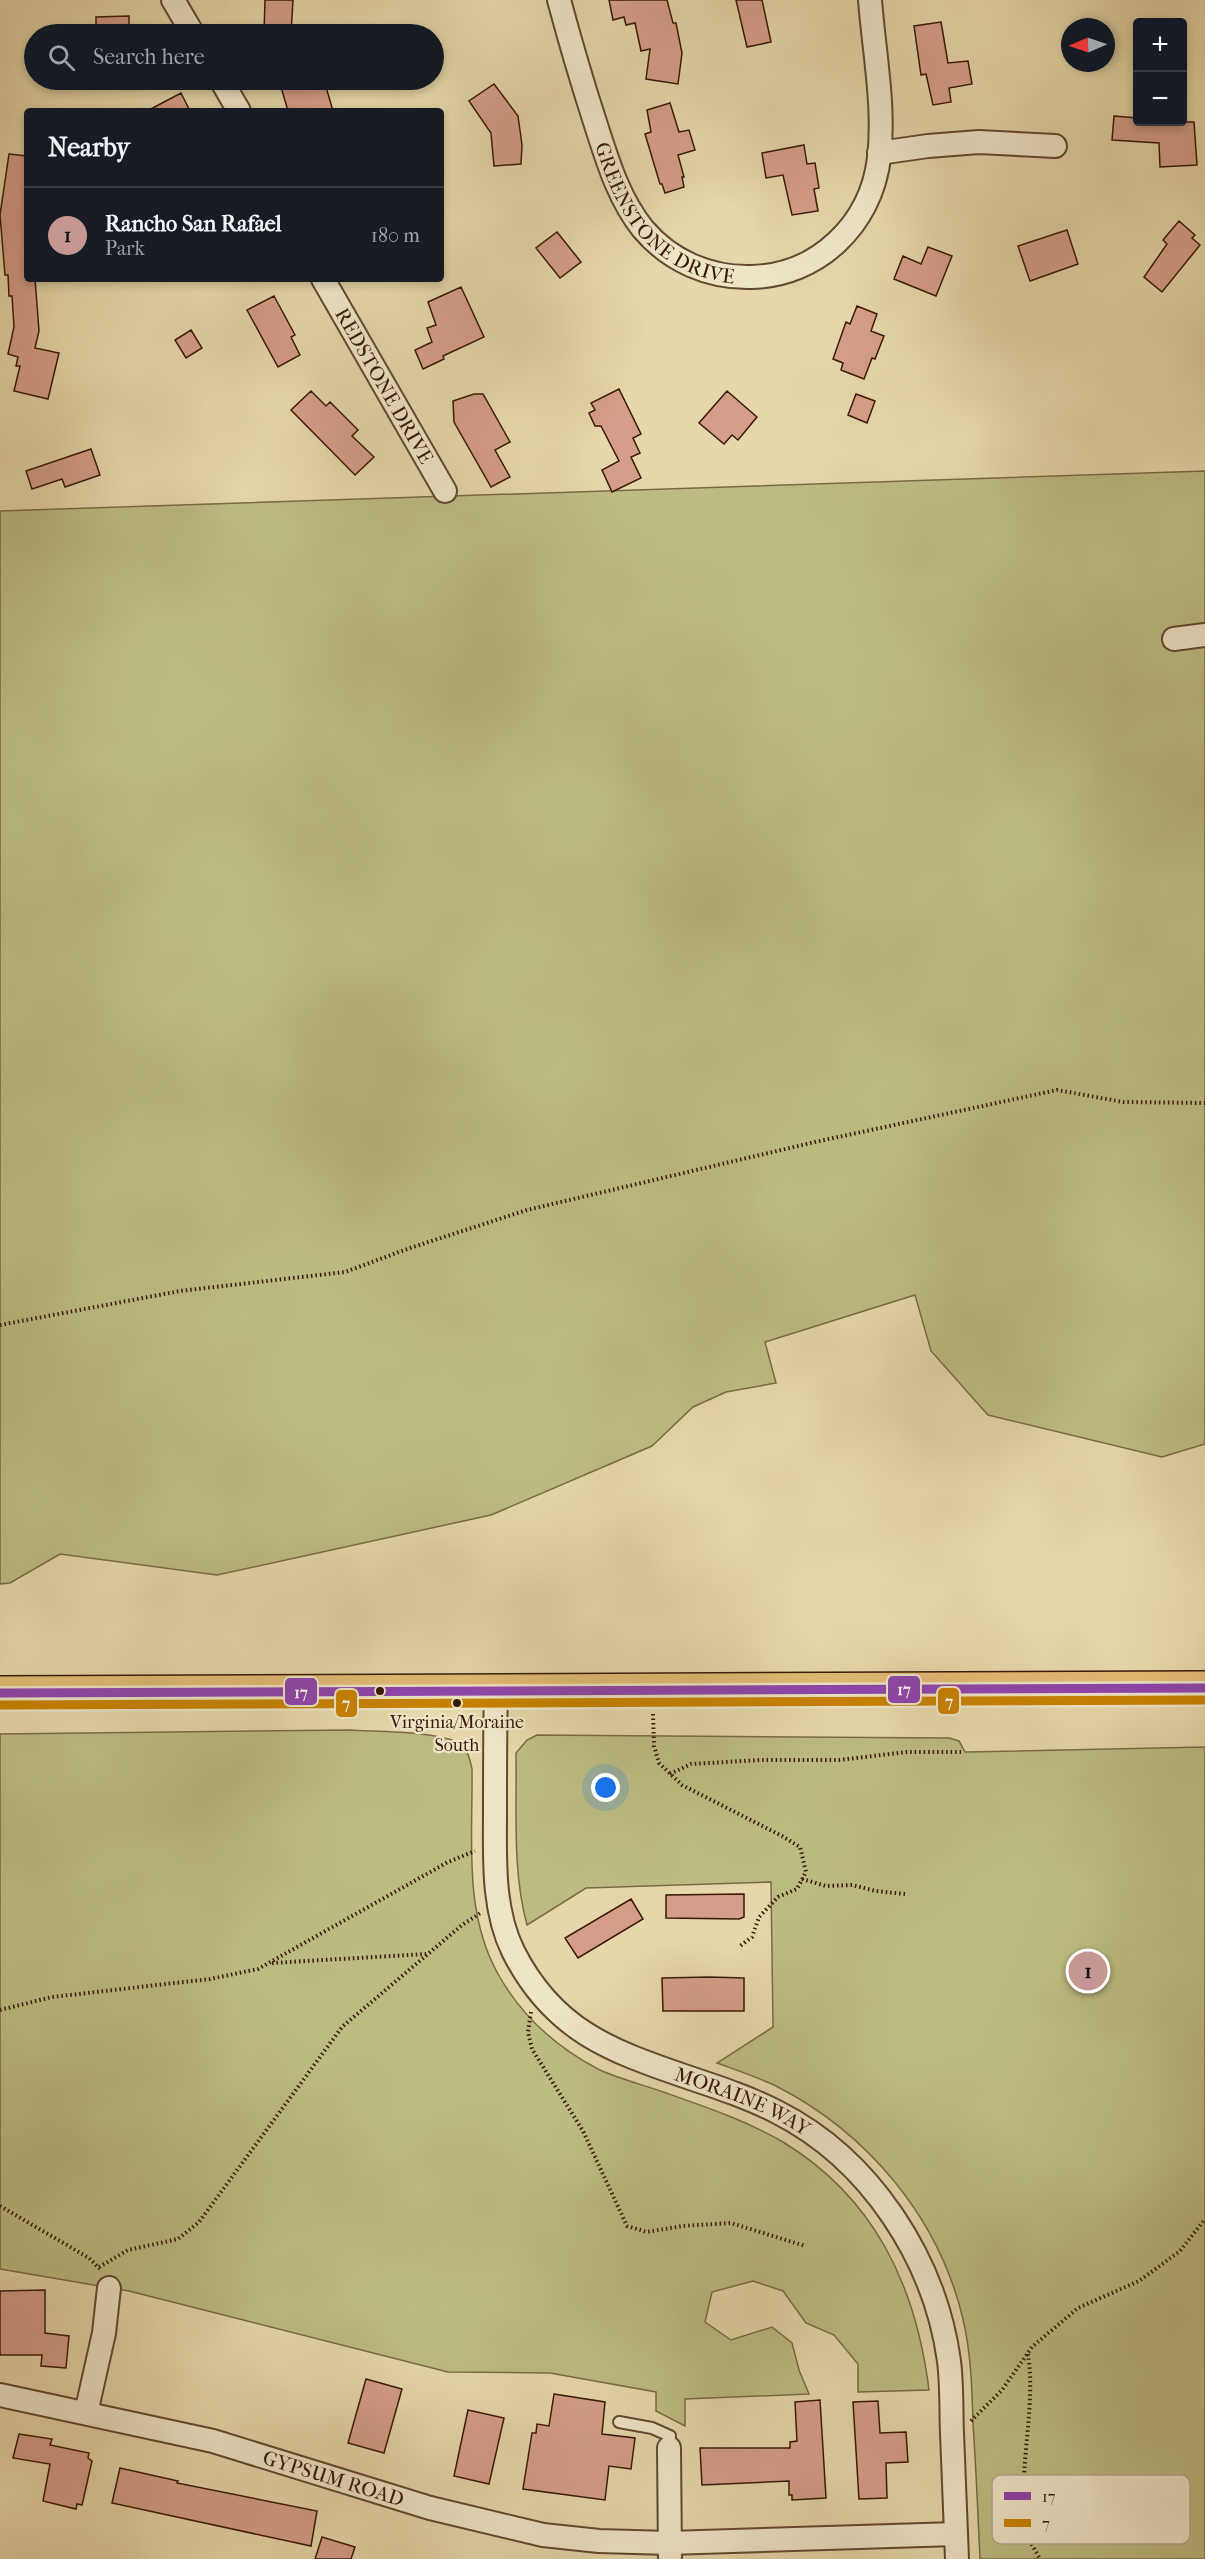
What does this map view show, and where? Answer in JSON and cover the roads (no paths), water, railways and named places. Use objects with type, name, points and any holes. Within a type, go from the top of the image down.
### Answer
[{"type":"main road","points":[[0,1693],[1205,1688]]},
{"type":"street","points":[[173,0],[187,24]]},
{"type":"street","name":"GREENSTONE DRIVE","points":[[559,0],[609,166],[624,200],[643,228],[665,251],[703,271],[735,278],[765,277],[793,271],[817,260],[838,242],[857,217],[871,188],[879,153],[881,127],[870,0]]},
{"type":"street","points":[[227,90],[237,108]]},
{"type":"street","points":[[879,153],[980,142],[1055,146]]},
{"type":"street","name":"REDSTONE DRIVE","points":[[325,282],[445,491]]},
{"type":"street","points":[[1174,639],[1205,635]]},
{"type":"street","name":"MORAINE WAY","points":[[496,1690],[495,1866],[500,1906],[513,1950],[545,2000],[578,2029],[600,2044],[624,2055],[727,2090],[779,2113],[840,2156],[865,2180],[890,2210],[927,2280],[940,2320],[949,2361],[957,2559]]},
{"type":"street","points":[[86,2413],[104,2333],[109,2288]]},
{"type":"street","name":"GYPSUM ROAD","points":[[0,2395],[213,2441],[430,2508],[555,2536],[670,2551],[956,2534]]},
{"type":"street","points":[[669,2448],[670,2551]]},
{"type":"lane","points":[[619,2422],[652,2428],[670,2436],[669,2448]]},
{"type":"place","name":"Virginia/Moraine South","points":[[457,1703]]},
{"type":"place","name":"Rancho San Rafael","points":[[1088,1971]]}]
